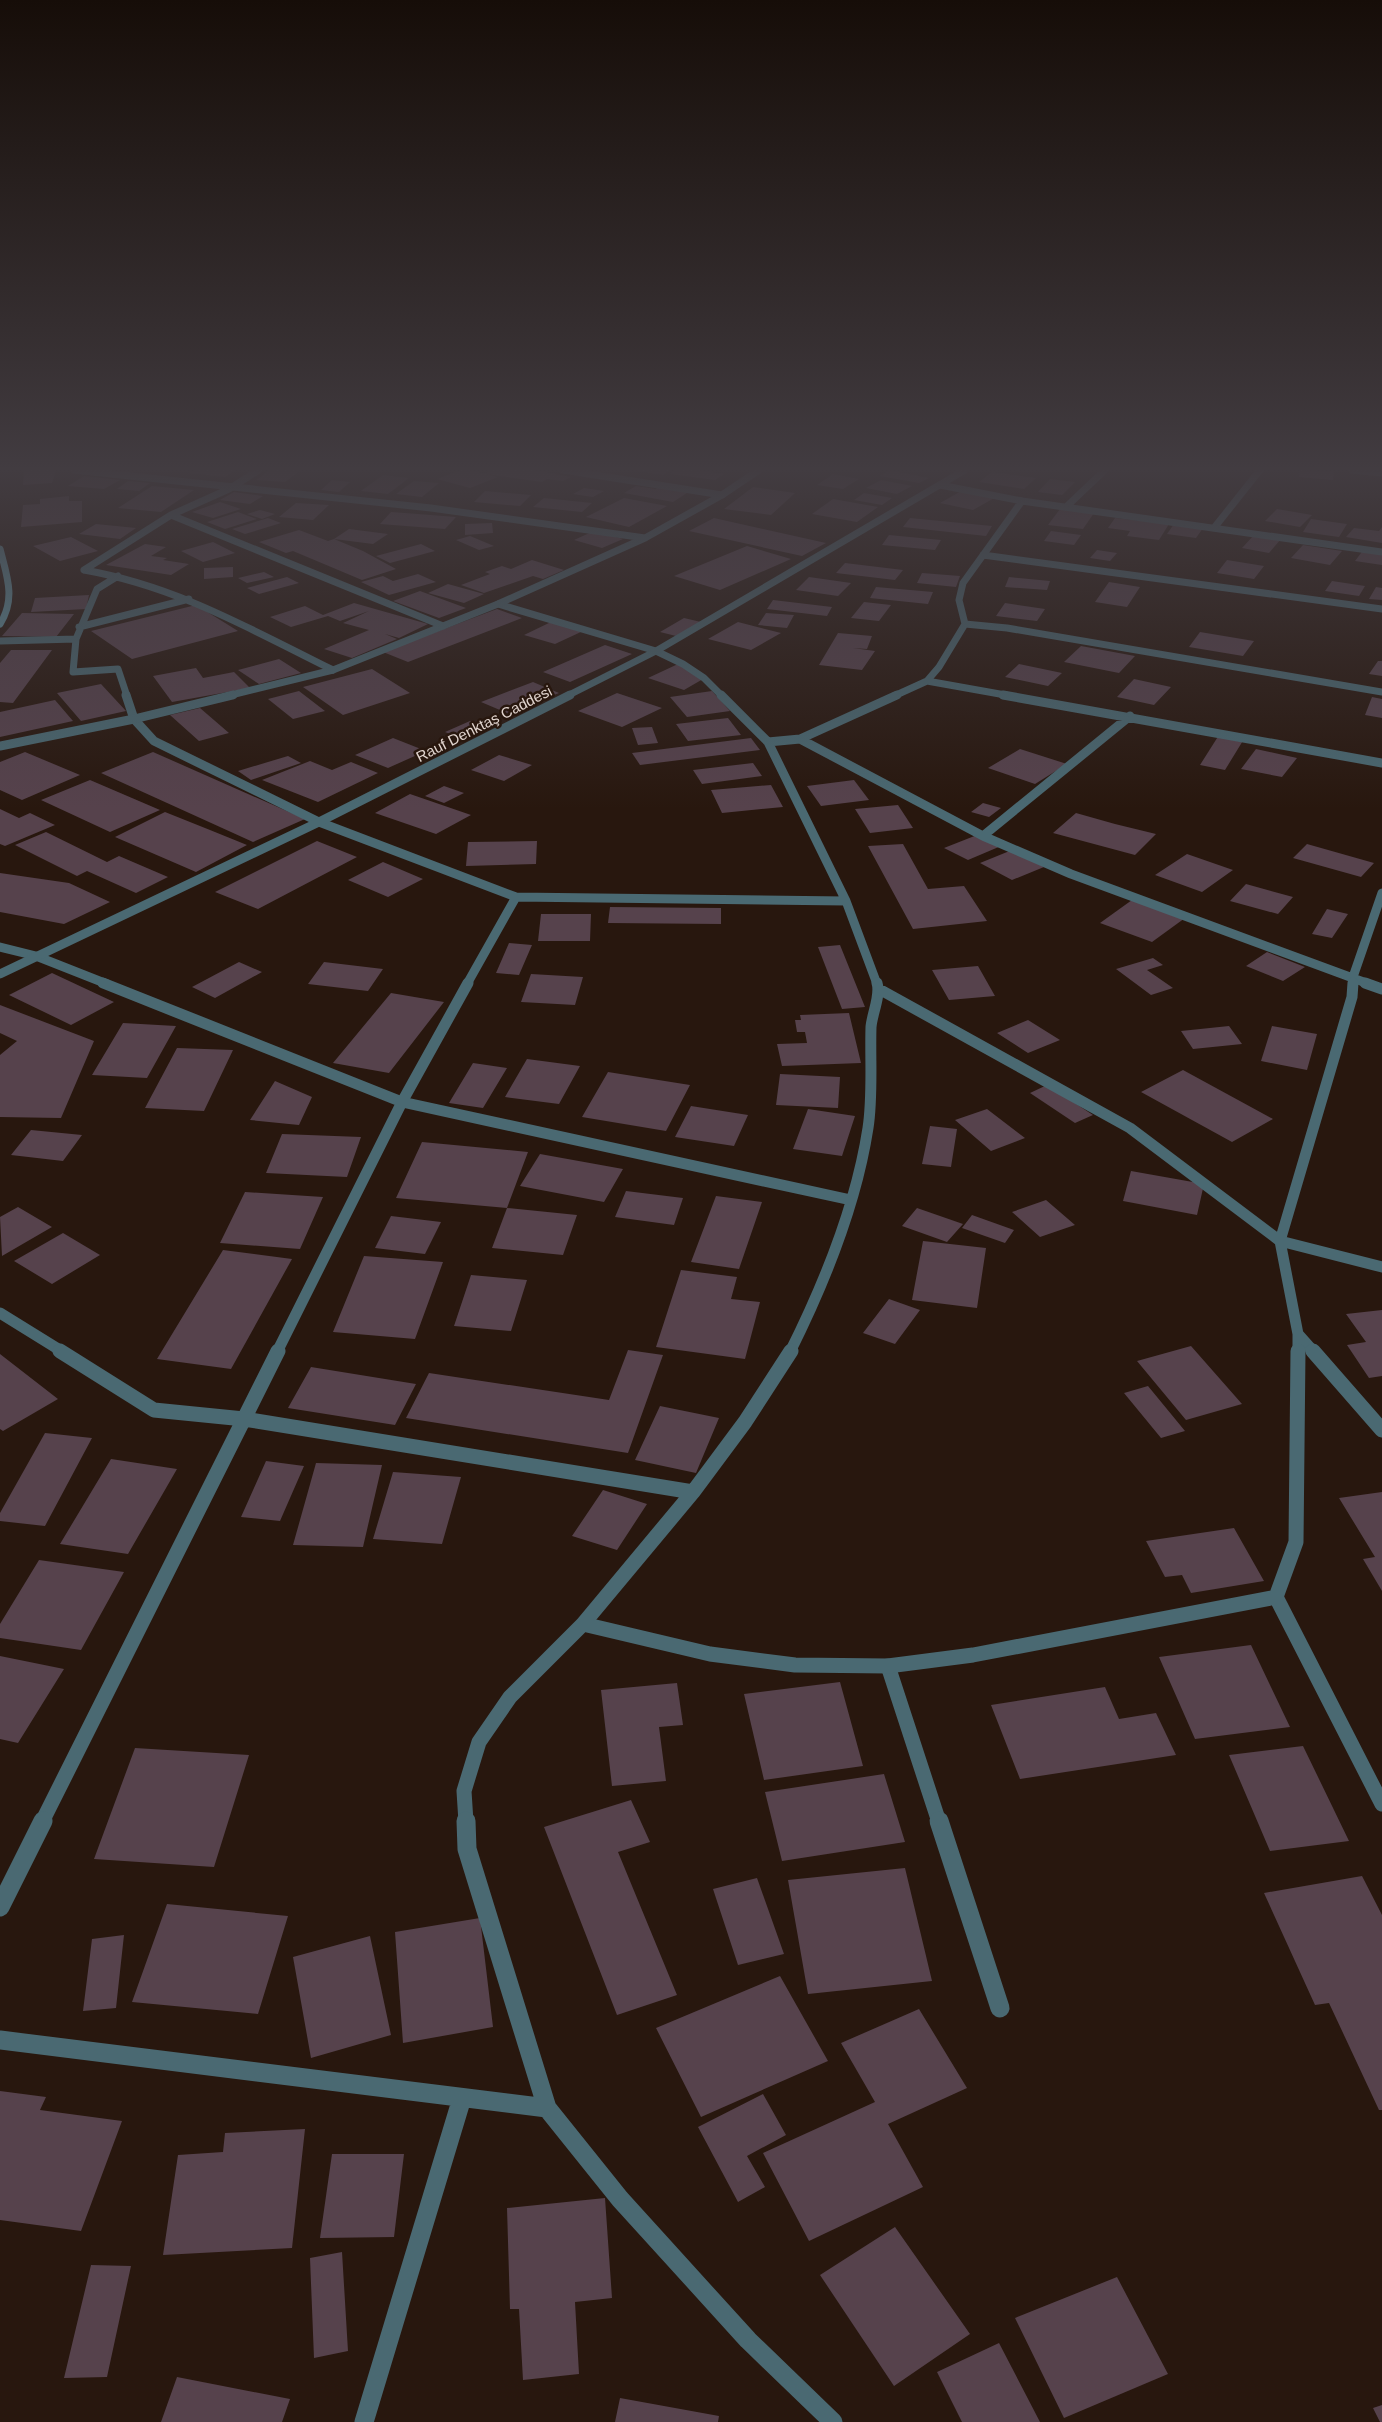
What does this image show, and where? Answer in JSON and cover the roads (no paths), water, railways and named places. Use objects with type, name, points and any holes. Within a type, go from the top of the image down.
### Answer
[{"type":"main road","points":[[0,624],[10,606],[9,583]]},
{"type":"street","points":[[106,583],[97,589],[80,627],[76,639],[73,672],[118,669],[134,719],[154,741],[320,822],[516,897],[846,902]]},
{"type":"street","points":[[139,583],[189,599],[333,670]]},
{"type":"street","points":[[338,583],[443,626]]},
{"type":"street","points":[[0,746],[134,719],[333,670],[545,583]]},
{"type":"street","name":"Rauf Denktaş Caddesi","points":[[0,974],[320,822],[656,651],[772,583]]},
{"type":"street","points":[[768,742],[800,739],[927,681],[939,667],[965,624],[959,600],[963,583]]},
{"type":"street","points":[[1190,583],[1382,609]]},
{"type":"street","points":[[80,627],[189,599]]},
{"type":"street","points":[[498,604],[656,651],[683,664],[704,678],[768,742],[846,902],[879,990],[872,1013],[868,1127],[851,1200],[821,1290],[789,1355],[745,1422],[693,1492],[583,1624],[510,1697],[479,1742],[464,1791],[467,1849],[547,2108],[620,2199],[748,2340],[834,2422]]},
{"type":"street","points":[[965,624],[1006,628],[1382,692]]},
{"type":"street","points":[[0,640],[76,639]]},
{"type":"street","points":[[927,681],[1382,763]]},
{"type":"street","points":[[982,836],[1130,716]]},
{"type":"street","points":[[800,739],[982,836],[1140,900],[1382,989]]},
{"type":"street","points":[[1382,893],[1353,977],[1352,997],[1280,1241],[1298,1334],[1296,1542],[1276,1597],[1382,1804]]},
{"type":"street","points":[[0,1907],[402,1102],[516,897]]},
{"type":"street","points":[[0,947],[36,956],[402,1102],[851,1200]]},
{"type":"street","points":[[879,990],[1130,1128],[1280,1241],[1382,1267]]},
{"type":"street","points":[[0,1313],[154,1410],[244,1419],[693,1492]]},
{"type":"street","points":[[1298,1334],[1382,1430]]},
{"type":"street","points":[[583,1624],[710,1654],[795,1665],[888,1665],[973,1656],[1276,1597]]},
{"type":"street","points":[[888,1665],[1000,2008]]},
{"type":"street","points":[[0,2040],[547,2108]]},
{"type":"street","points":[[364,2422],[462,2098]]}]
